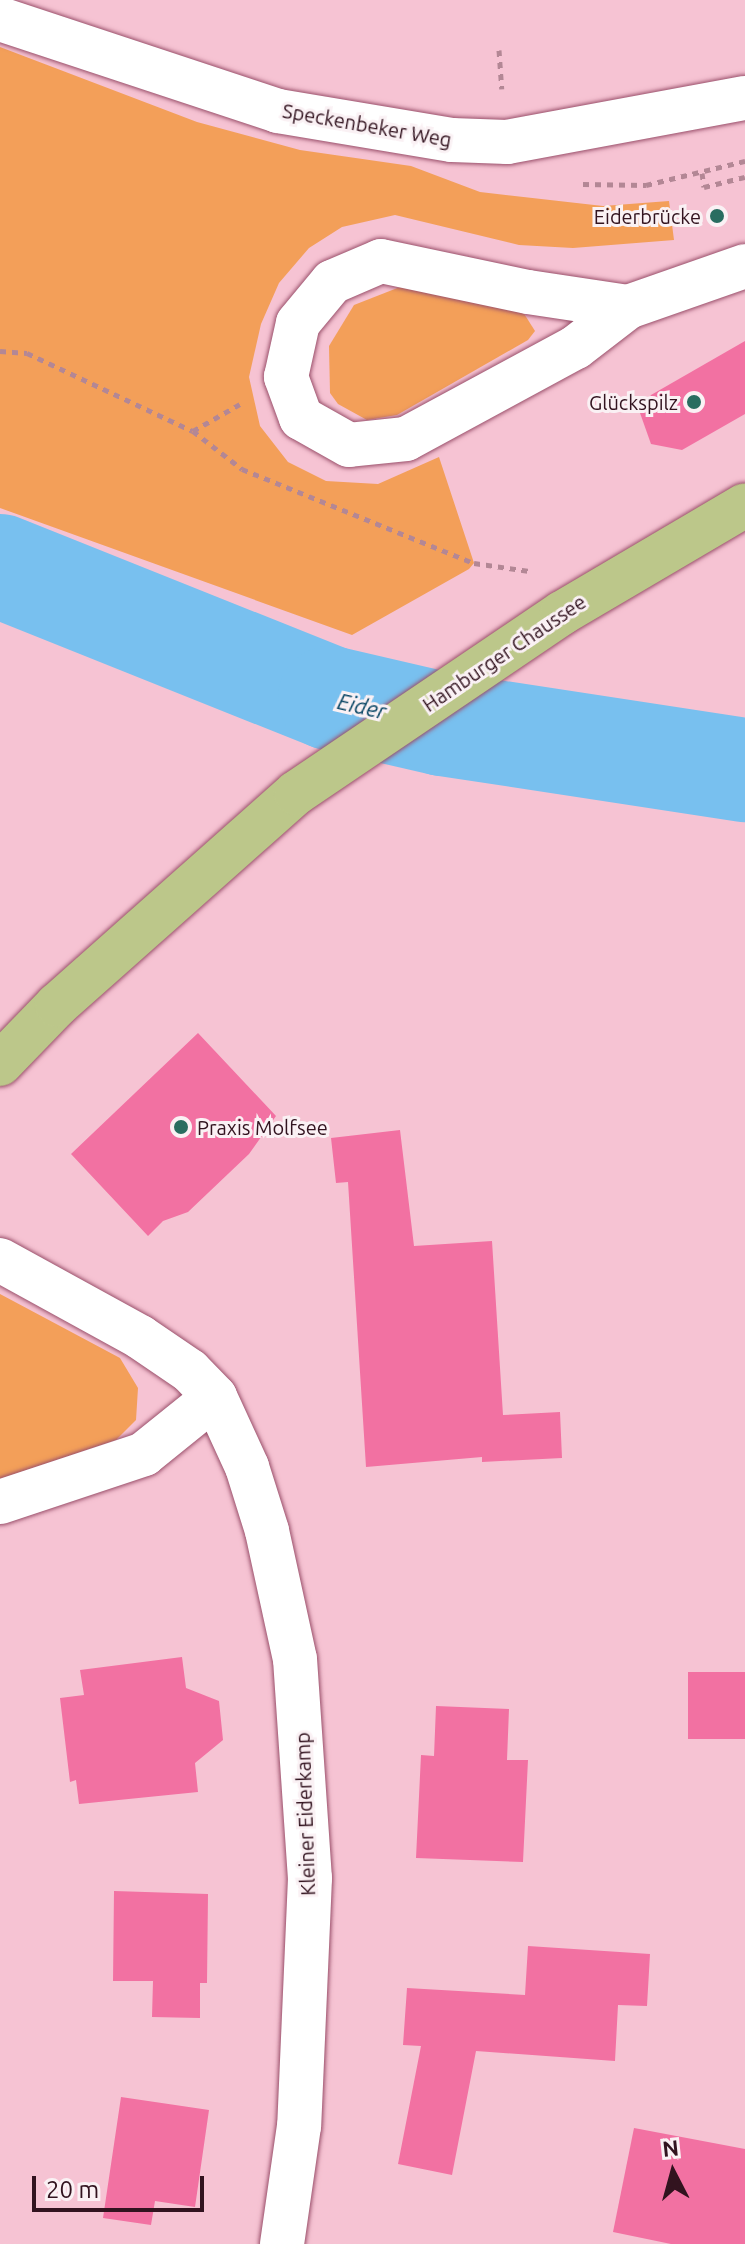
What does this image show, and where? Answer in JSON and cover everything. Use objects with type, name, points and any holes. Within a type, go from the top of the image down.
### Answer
[{"type":"main road","name":"Hamburger Chaussee","points":[[0,1064],[57,1005],[296,793],[562,613],[745,505]]},
{"type":"street","name":"Speckenbeker Weg","points":[[0,19],[278,111],[452,140],[507,142],[745,98]]},
{"type":"street","points":[[628,307],[381,261],[332,282],[298,323],[286,377],[301,418],[349,445],[406,439],[576,347],[628,307],[745,266]]},
{"type":"street","name":"Kleiner Eiderkamp","points":[[0,1260],[140,1337],[190,1371],[215,1397],[247,1467],[267,1531],[295,1659],[303,1741],[309,1894],[299,2126],[282,2244]]},
{"type":"street","points":[[0,1502],[144,1454],[215,1397]]},
{"type":"path","points":[[702,173],[704,187],[745,177]]},
{"type":"shaded area","points":[[0,47],[197,122],[300,150],[411,166],[480,192],[603,206],[669,201],[674,240],[573,248],[519,245],[395,215],[342,227],[309,248],[279,283],[261,324],[249,377],[260,426],[288,462],[326,481],[378,484],[439,457],[474,563],[469,569],[352,635],[0,508]]},
{"type":"shaded area","points":[[405,285],[523,312],[535,331],[528,340],[397,415],[367,420],[338,404],[330,393],[329,346],[354,305]]},
{"type":"shaded area","points":[[0,1294],[120,1358],[138,1388],[136,1420],[116,1440],[0,1479]]},
{"type":"building","points":[[745,341],[745,414],[682,450],[651,444],[640,413],[651,395]]},
{"type":"building","name":"Praxis Molfsee","points":[[198,1033],[276,1116],[249,1154],[188,1212],[163,1221],[148,1236],[71,1154]]},
{"type":"building","points":[[400,1130],[414,1246],[492,1241],[503,1415],[560,1412],[562,1458],[482,1462],[482,1457],[366,1467],[348,1182],[336,1183],[331,1138]]},
{"type":"building","points":[[182,1657],[186,1688],[219,1701],[223,1740],[195,1763],[198,1792],[79,1804],[76,1780],[70,1782],[60,1698],[84,1695],[80,1670]]},
{"type":"building","points":[[688,1672],[745,1672],[745,1739],[688,1739]]},
{"type":"building","points":[[436,1706],[509,1709],[507,1760],[528,1760],[523,1862],[416,1858],[421,1755],[434,1756]]},
{"type":"building","points":[[114,1891],[208,1894],[207,1983],[200,1983],[200,2018],[152,2017],[153,1981],[113,1981]]},
{"type":"building","points":[[528,1946],[650,1954],[647,2006],[618,2005],[615,2061],[476,2051],[452,2175],[398,2164],[421,2046],[403,2045],[407,1988],[525,1995]]},
{"type":"building","points":[[121,2097],[209,2110],[195,2207],[155,2201],[151,2225],[103,2218]]},
{"type":"building","points":[[634,2128],[745,2149],[745,2244],[671,2244],[613,2232]]},
{"type":"waterway","name":"Eider","points":[[0,566],[330,698],[443,724],[745,770]]},
{"type":"place","name":"Eiderbrücke","points":[[717,216]]},
{"type":"place","name":"Glückspilz","points":[[694,402]]},
{"type":"place","name":"Praxis Molfsee","points":[[181,1127]]}]
